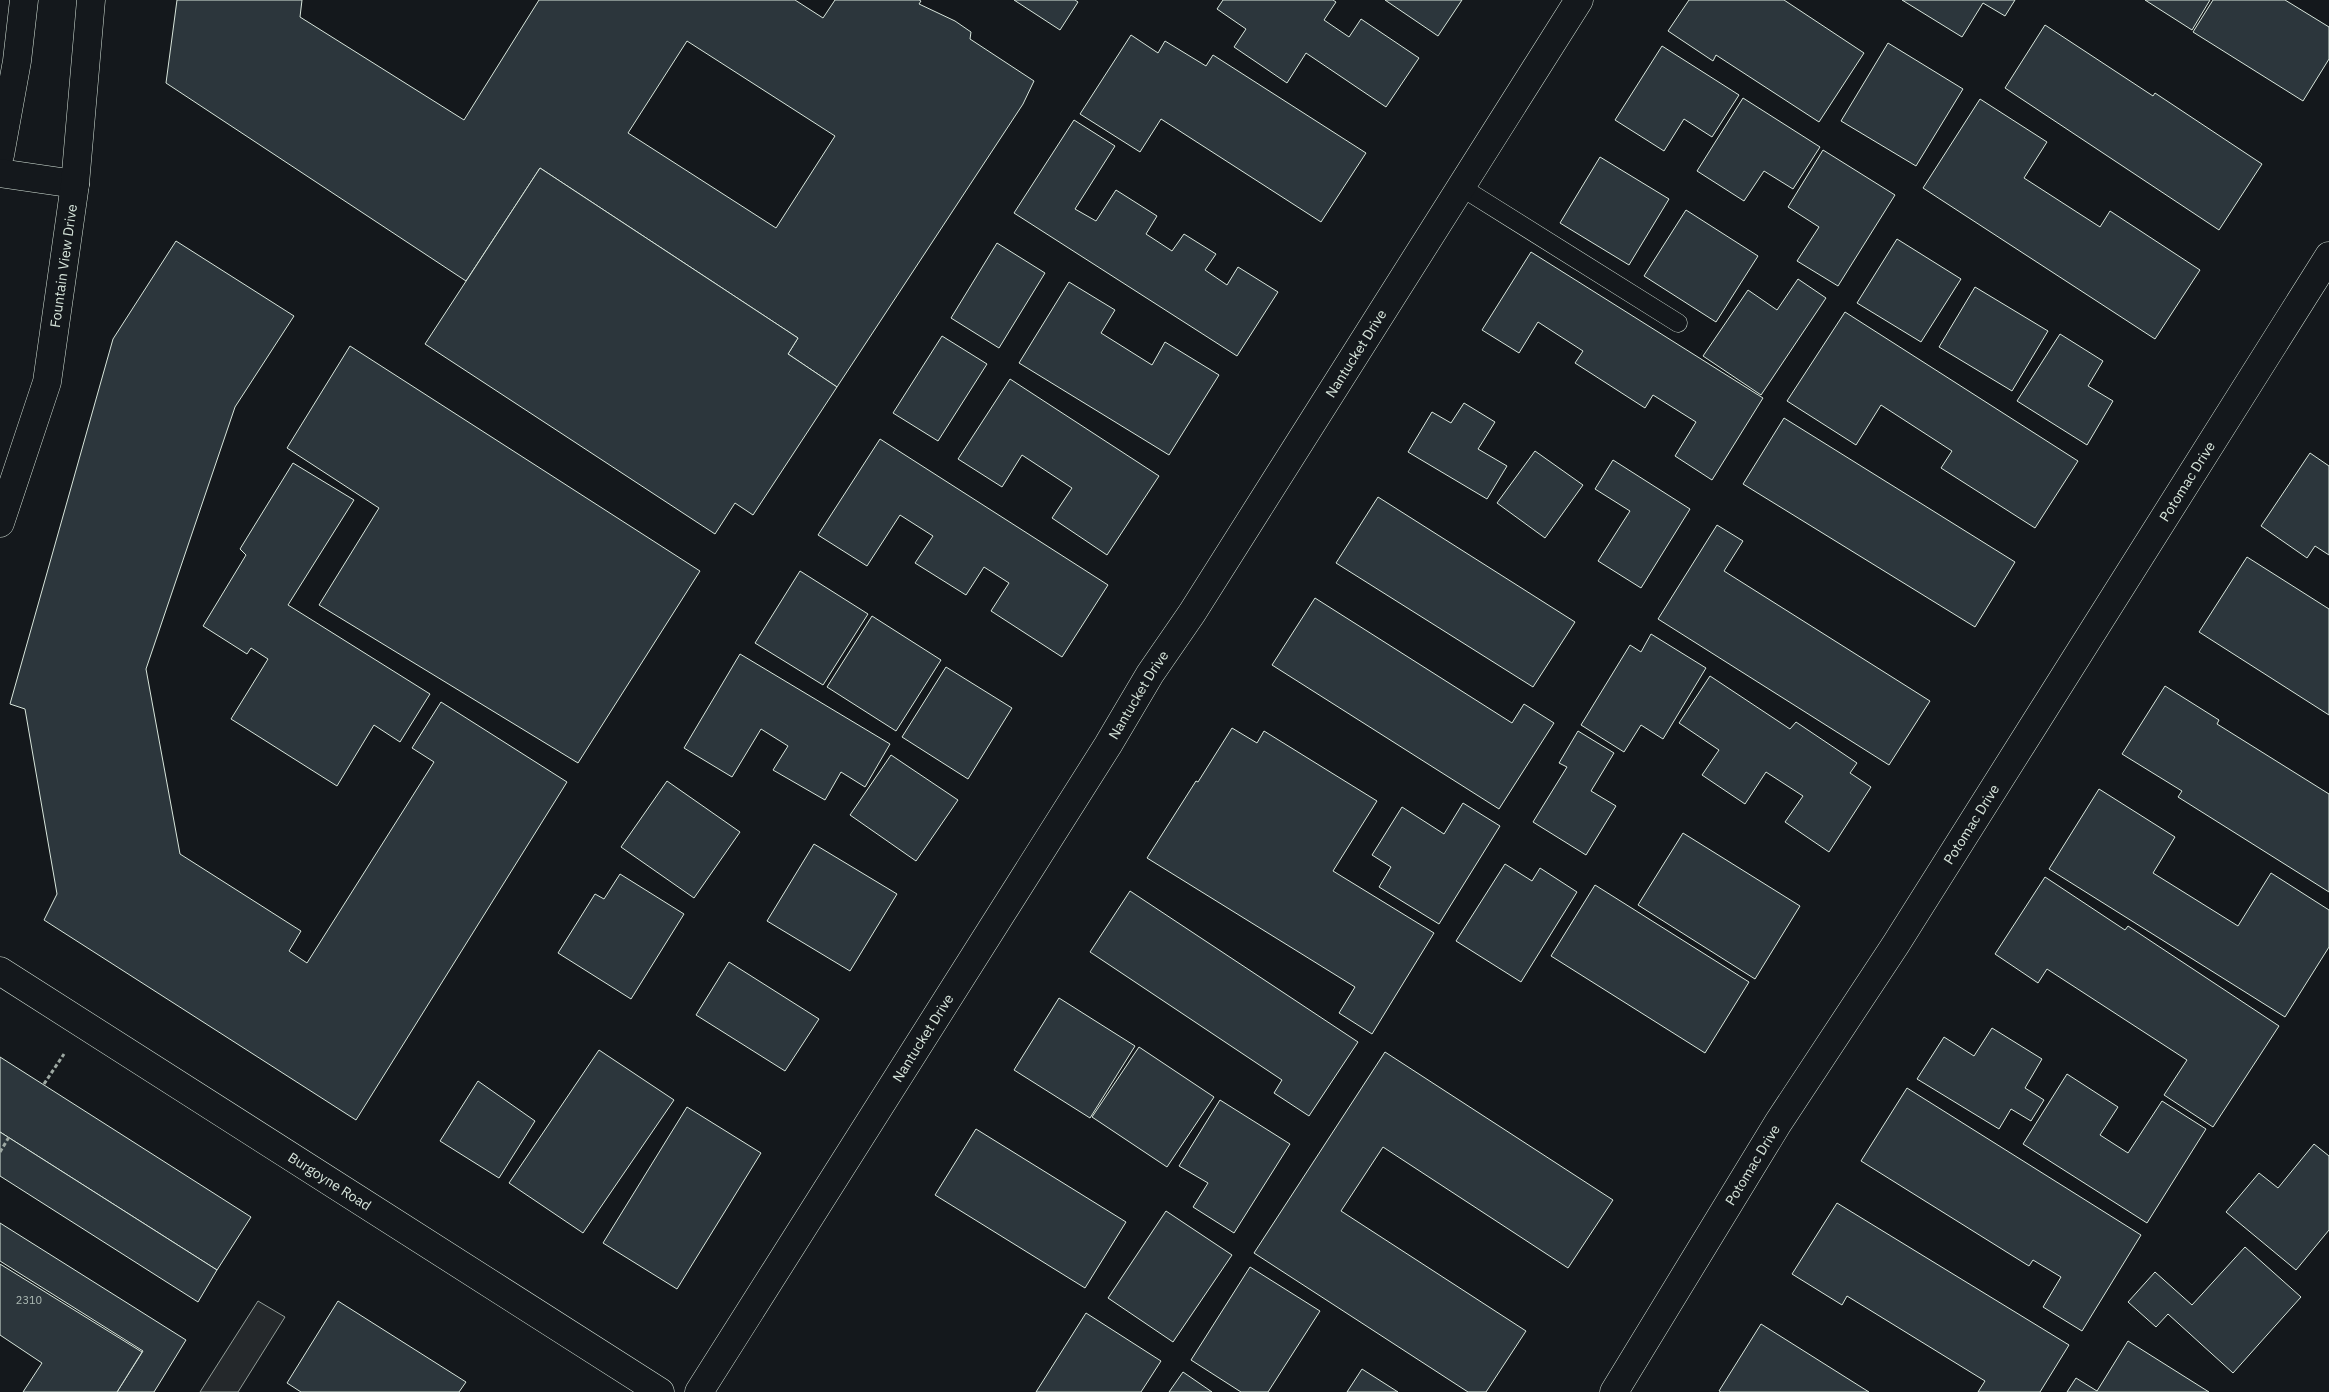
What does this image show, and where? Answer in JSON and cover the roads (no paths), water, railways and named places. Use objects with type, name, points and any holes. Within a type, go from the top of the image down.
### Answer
[{"type":"street","points":[[0,156],[17,61],[24,0]]},
{"type":"street","name":"Fountain View Drive","points":[[0,523],[47,382],[75,184],[91,0]]},
{"type":"street","name":"Nantucket Drive","points":[[699,1392],[1108,746],[1150,674],[1192,613],[1579,0]]},
{"type":"street","points":[[0,173],[75,184]]},
{"type":"street","name":"Potomac Drive","points":[[1614,1392],[1778,1123],[1896,944],[2329,256]]},
{"type":"street","name":"Burgoyne Road","points":[[0,971],[660,1392]]},
{"type":"lane","points":[[1461,187],[1678,323]]}]
